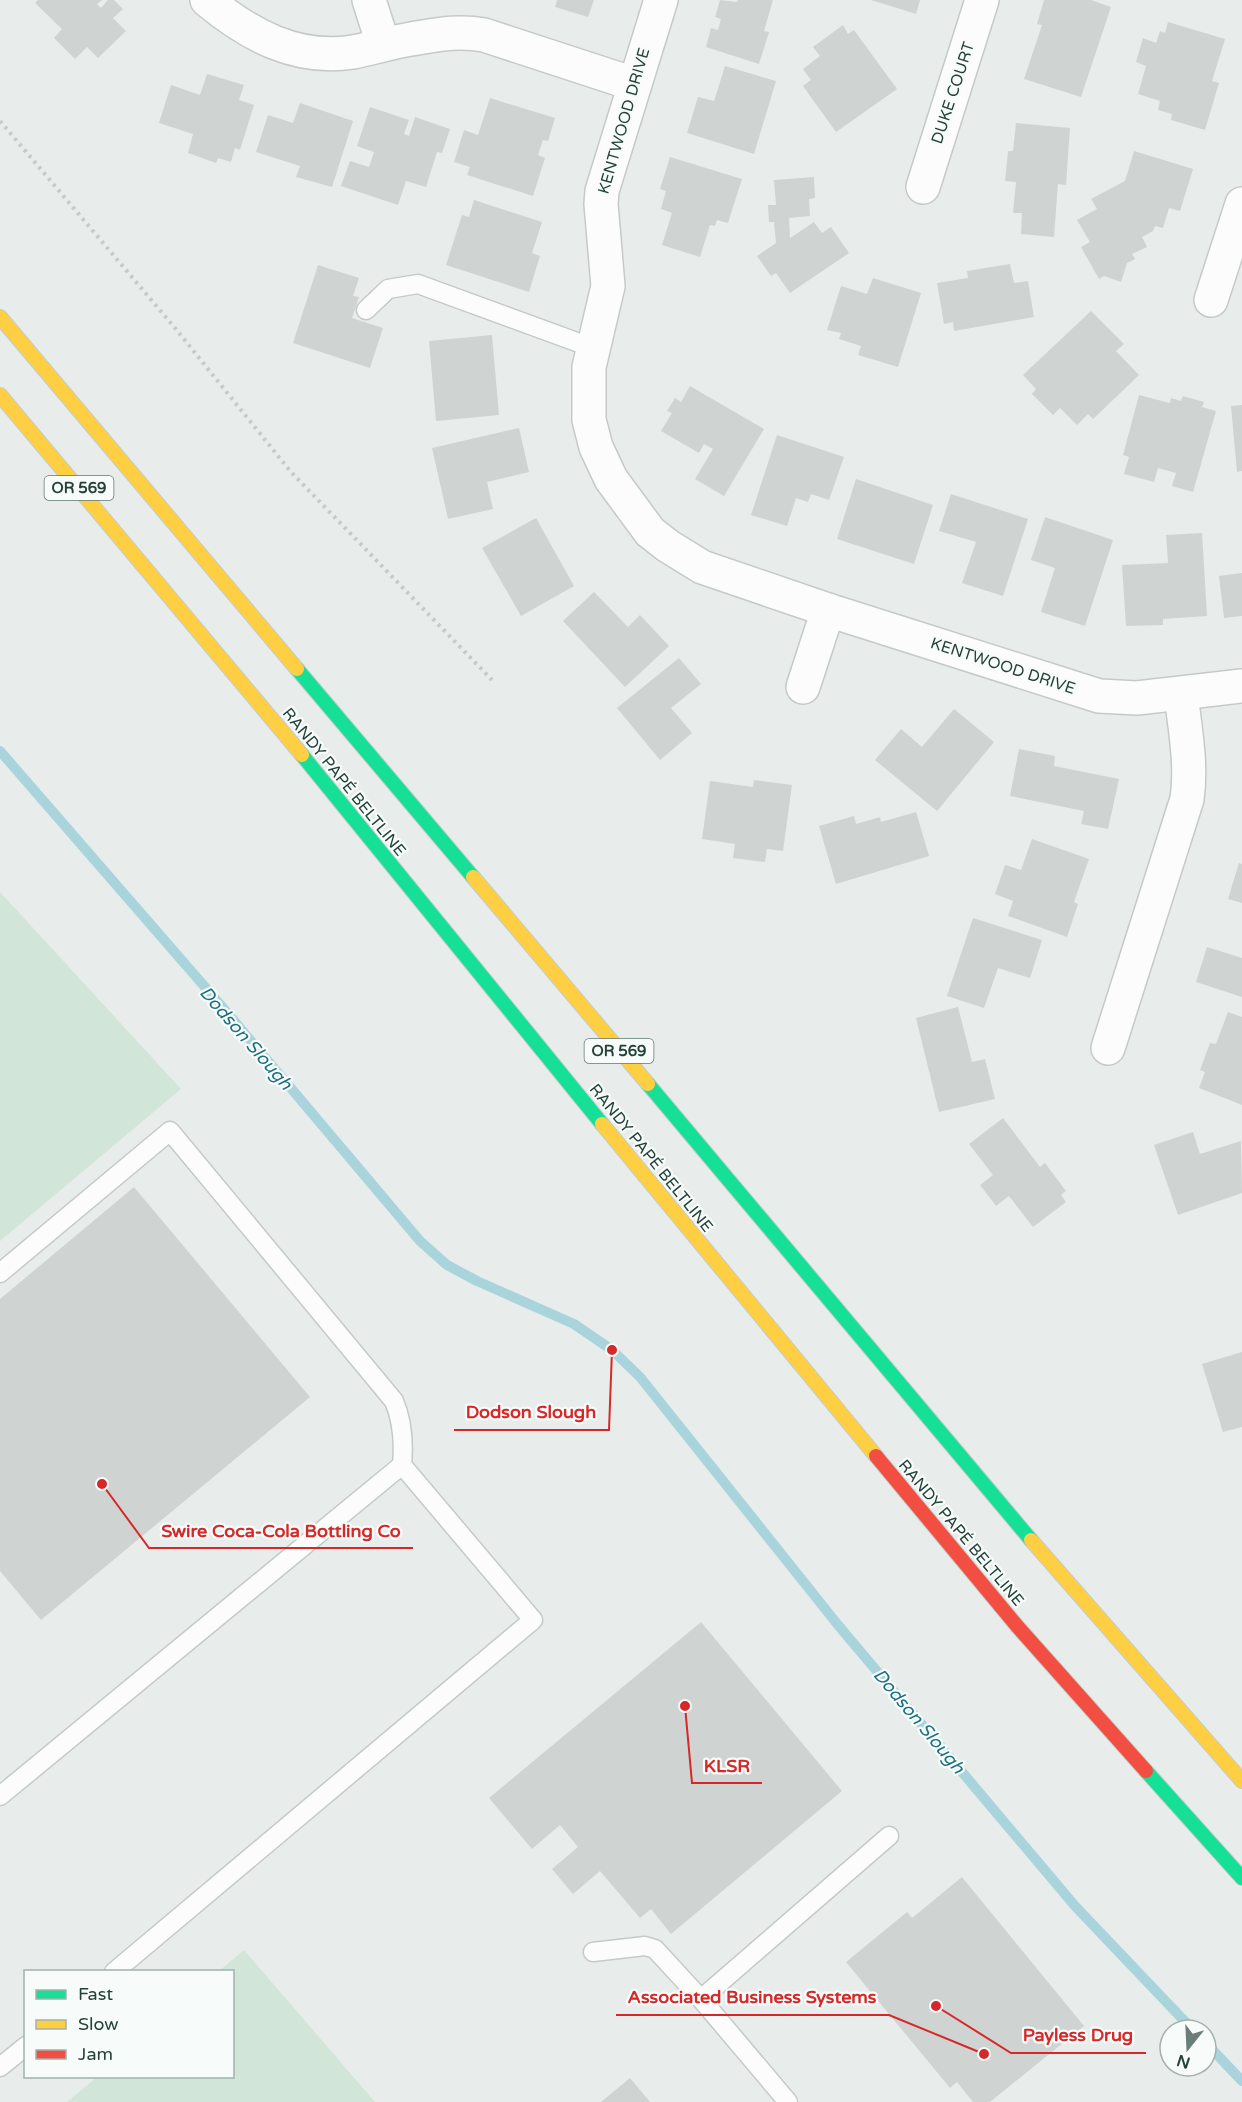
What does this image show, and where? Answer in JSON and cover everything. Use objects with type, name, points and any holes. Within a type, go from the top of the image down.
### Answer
[{"type":"highway","name":"OR 569","points":[[0,317],[991,1494],[1242,1781]]},
{"type":"highway","name":"RANDY PAPÉ BELTLINE","points":[[0,395],[241,681],[678,1217],[1017,1626],[1242,1878]]},
{"type":"highway","points":[[0,407],[60,466]]},
{"type":"street","points":[[207,0],[246,29],[287,48],[314,53],[353,52],[383,44],[455,32],[468,32],[484,35],[633,84]]},
{"type":"street","points":[[369,0],[383,44]]},
{"type":"street","name":"KENTWOOD DRIVE","points":[[661,0],[633,84],[602,191],[601,204],[609,286],[589,367],[587,391],[589,420],[596,447],[611,479],[650,532],[702,567],[828,610],[1099,696],[1122,699],[1242,686]]},
{"type":"street","name":"DUKE COURT","points":[[923,187],[982,0]]},
{"type":"street","points":[[1211,300],[1242,204]]},
{"type":"street","points":[[803,687],[828,610]]},
{"type":"street","points":[[1108,1048],[1187,799],[1188,755],[1181,694]]},
{"type":"lane","points":[[366,310],[388,289],[418,284],[593,348]]},
{"type":"lane","points":[[0,1273],[170,1131],[394,1401],[400,1414],[404,1444],[402,1465],[0,1796]]},
{"type":"lane","points":[[115,1970],[533,1620],[402,1465]]},
{"type":"lane","points":[[701,1999],[889,1836]]},
{"type":"lane","points":[[593,1952],[645,1946],[655,1949],[701,1999],[788,2102]]},
{"type":"lane","points":[[0,2067],[24,2048]]},
{"type":"path","points":[[0,121],[176,328],[291,472],[492,680]]},
{"type":"green space","points":[[0,892],[181,1089],[0,1241]]},
{"type":"green space","points":[[244,1950],[375,2102],[67,2102],[96,2078],[234,2078],[234,1970],[220,1970]]},
{"type":"building","points":[[38,0],[102,0],[97,4],[101,8],[108,0],[114,0],[123,9],[113,18],[126,31],[98,58],[87,47],[75,59],[54,38],[62,29],[35,3]]},
{"type":"building","points":[[557,0],[594,0],[588,17],[555,7]]},
{"type":"building","points":[[720,0],[737,2],[738,0],[773,0],[764,31],[769,32],[759,64],[706,47],[711,28],[718,30],[721,19],[715,17]]},
{"type":"building","points":[[871,0],[920,0],[916,14]]},
{"type":"building","points":[[1044,0],[1091,0],[1111,7],[1081,97],[1024,79],[1042,25],[1037,24]]},
{"type":"building","points":[[1168,22],[1225,39],[1212,81],[1219,83],[1205,130],[1171,120],[1172,114],[1158,110],[1160,101],[1138,94],[1146,66],[1136,62],[1143,38],[1156,43],[1160,31],[1165,33]]},
{"type":"building","points":[[843,25],[848,34],[854,30],[897,89],[836,132],[803,86],[811,80],[803,69],[820,56],[813,47]]},
{"type":"building","points":[[725,66],[776,81],[754,154],[687,133],[698,97],[714,101]]},
{"type":"building","points":[[207,74],[244,85],[239,100],[254,105],[240,150],[235,148],[231,162],[218,158],[216,163],[188,153],[193,134],[159,123],[171,85],[200,95]]},
{"type":"building","points":[[490,98],[555,118],[548,141],[543,140],[538,155],[545,158],[533,196],[467,175],[470,167],[454,162],[464,130],[478,135]]},
{"type":"building","points":[[300,103],[353,121],[332,187],[296,177],[300,166],[256,152],[268,115],[293,123]]},
{"type":"building","points":[[370,107],[409,120],[404,134],[409,136],[415,117],[450,129],[442,153],[437,152],[426,187],[406,181],[398,205],[341,186],[350,161],[369,167],[374,152],[357,146]]},
{"type":"building","points":[[1016,123],[1070,128],[1066,185],[1058,184],[1054,237],[1021,234],[1022,213],[1013,213],[1016,182],[1005,181],[1008,151],[1013,151]]},
{"type":"building","points":[[1134,151],[1193,169],[1180,211],[1169,208],[1163,228],[1155,226],[1153,231],[1142,237],[1147,247],[1132,254],[1135,259],[1127,263],[1121,282],[1104,276],[1099,279],[1081,247],[1090,242],[1077,220],[1097,209],[1091,199],[1125,181]]},
{"type":"building","points":[[670,157],[742,179],[728,223],[717,220],[715,226],[710,225],[700,257],[662,245],[672,213],[661,209],[666,191],[660,189]]},
{"type":"building","points":[[814,177],[815,198],[809,199],[810,216],[789,218],[790,238],[814,222],[822,233],[831,227],[849,253],[790,293],[776,273],[771,276],[757,256],[776,243],[774,222],[769,222],[768,205],[776,205],[774,180]]},
{"type":"building","points":[[474,200],[542,222],[532,253],[540,256],[529,292],[446,265],[462,215],[469,217]]},
{"type":"building","points":[[1010,264],[1014,283],[1028,281],[1034,317],[954,331],[953,322],[944,324],[937,283],[968,278],[967,271]]},
{"type":"building","points":[[318,265],[359,278],[353,296],[359,297],[352,318],[383,328],[370,368],[293,343]]},
{"type":"building","points":[[873,278],[921,293],[898,367],[858,355],[861,346],[839,339],[841,333],[827,330],[841,286],[867,294]]},
{"type":"building","points":[[1091,311],[1124,344],[1116,351],[1139,375],[1093,419],[1088,414],[1077,425],[1060,408],[1053,415],[1032,394],[1036,389],[1023,375]]},
{"type":"building","points":[[492,335],[499,415],[436,421],[429,341]]},
{"type":"building","points":[[690,386],[764,429],[724,496],[695,479],[713,449],[704,444],[699,453],[661,431],[672,413],[667,411],[675,398],[681,402]]},
{"type":"building","points":[[1139,395],[1170,403],[1171,398],[1181,401],[1183,396],[1204,402],[1202,407],[1216,411],[1193,492],[1172,486],[1176,473],[1158,468],[1154,482],[1124,474],[1129,457],[1123,455]]},
{"type":"building","points":[[1242,405],[1242,471],[1237,472],[1231,406]]},
{"type":"building","points":[[519,428],[529,472],[487,482],[493,509],[448,519],[432,448]]},
{"type":"building","points":[[777,435],[844,457],[829,500],[811,494],[808,502],[796,498],[787,526],[751,515]]},
{"type":"building","points":[[856,479],[933,505],[914,564],[837,539]]},
{"type":"building","points":[[951,494],[1028,519],[1003,596],[962,583],[976,542],[939,531]]},
{"type":"building","points":[[1045,517],[1113,540],[1085,626],[1041,612],[1055,568],[1031,560]]},
{"type":"building","points":[[536,518],[574,586],[521,616],[482,548]]},
{"type":"building","points":[[1202,533],[1207,616],[1163,619],[1163,625],[1126,626],[1122,565],[1168,563],[1166,535]]},
{"type":"building","points":[[1242,573],[1242,616],[1224,618],[1219,576]]},
{"type":"building","points":[[594,592],[628,627],[640,615],[669,646],[625,687],[563,621]]},
{"type":"building","points":[[679,658],[701,684],[671,708],[692,733],[660,760],[617,708]]},
{"type":"building","points":[[954,709],[994,742],[937,811],[875,760],[901,729],[922,747]]},
{"type":"building","points":[[1019,749],[1055,756],[1054,766],[1119,779],[1108,829],[1081,824],[1084,811],[1010,796]]},
{"type":"building","points":[[754,780],[792,785],[783,851],[767,849],[765,862],[733,858],[735,844],[702,839],[710,781],[753,787]]},
{"type":"building","points":[[916,812],[929,856],[836,884],[819,826],[854,816],[856,824],[880,817],[881,822]]},
{"type":"building","points":[[1032,839],[1089,859],[1074,902],[1078,904],[1067,937],[1008,916],[1013,901],[995,894],[1005,865],[1021,870]]},
{"type":"building","points":[[1239,863],[1242,864],[1242,903],[1228,899]]},
{"type":"building","points":[[973,918],[1042,940],[1030,978],[998,968],[984,1008],[947,996]]},
{"type":"building","points":[[1207,947],[1242,958],[1242,997],[1196,982]]},
{"type":"building","points":[[958,1007],[972,1062],[985,1059],[995,1099],[939,1112],[916,1018]]},
{"type":"building","points":[[1228,1012],[1242,1017],[1242,1105],[1199,1088],[1205,1072],[1200,1070],[1210,1043],[1216,1044]]},
{"type":"building","points":[[1003,1118],[1040,1167],[1045,1163],[1066,1191],[1061,1195],[1066,1202],[1033,1227],[1009,1196],[996,1206],[980,1185],[993,1175],[969,1144]]},
{"type":"building","points":[[1193,1132],[1200,1154],[1241,1141],[1242,1193],[1178,1215],[1154,1145]]},
{"type":"building","points":[[134,1187],[310,1397],[41,1620],[0,1571],[0,1299]]},
{"type":"building","points":[[1242,1352],[1242,1427],[1223,1432],[1202,1364]]},
{"type":"building","points":[[701,1622],[842,1791],[671,1934],[651,1909],[640,1918],[600,1871],[573,1894],[552,1869],[578,1847],[560,1825],[532,1849],[489,1798]]},
{"type":"building","points":[[962,1877],[1084,2026],[990,2102],[973,2102],[957,2082],[950,2088],[846,1962],[907,1912],[912,1918]]},
{"type":"building","points":[[630,2078],[650,2102],[601,2102]]},
{"type":"waterway","name":"Dodson Slough","points":[[0,751],[218,1002],[420,1241],[447,1265],[477,1281],[574,1324],[612,1350],[640,1377],[838,1625],[1075,1906],[1182,2018]]},
{"type":"waterway","name":"Dodson Slough","points":[[1218,2056],[1242,2081]]},
{"type":"traffic: fast","points":[[297,669],[473,877]]},
{"type":"traffic: fast","points":[[302,755],[602,1124]]},
{"type":"traffic: fast","points":[[648,1084],[1031,1540]]},
{"type":"traffic: fast","points":[[1146,1771],[1242,1878]]},
{"type":"traffic: slow","points":[[0,317],[297,669]]},
{"type":"traffic: slow","points":[[0,395],[302,755]]},
{"type":"traffic: slow","points":[[473,877],[648,1084]]},
{"type":"traffic: slow","points":[[602,1124],[876,1456]]},
{"type":"traffic: slow","points":[[1031,1540],[1242,1781]]},
{"type":"traffic: jam","points":[[876,1456],[1017,1626],[1146,1771]]},
{"type":"place","name":"Dodson Slough","points":[[612,1350]]},
{"type":"place","name":"Swire Coca-Cola Bottling Co","points":[[102,1484]]},
{"type":"place","name":"KLSR","points":[[685,1706]]},
{"type":"place","name":"Payless Drug","points":[[936,2006]]},
{"type":"place","name":"Associated Business Systems","points":[[984,2054]]}]
